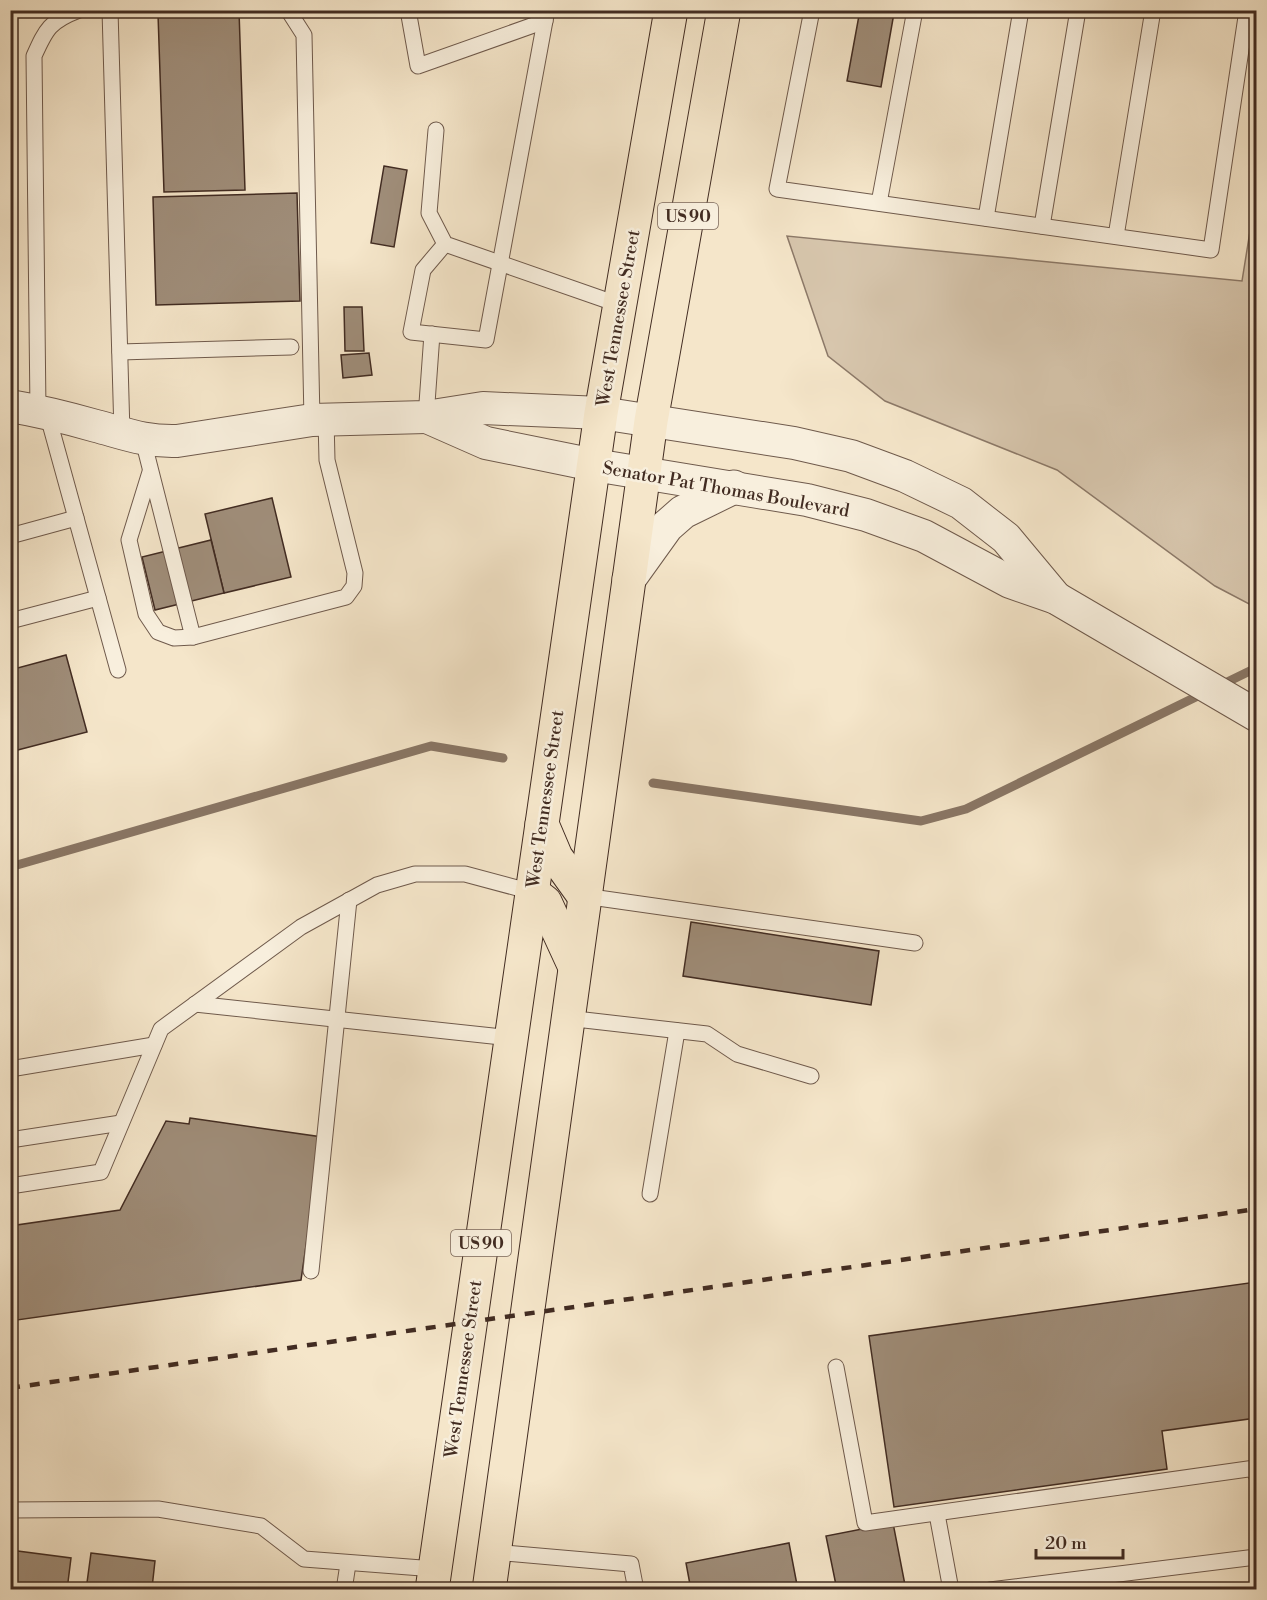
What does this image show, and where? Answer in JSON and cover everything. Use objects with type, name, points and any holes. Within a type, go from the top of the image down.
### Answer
[{"type":"main road","name":"West Tennessee Street","points":[[433,1580],[601,413],[671,10]]},
{"type":"main road","name":"US 90","points":[[489,1590],[651,421],[724,10]]},
{"type":"main road","points":[[542,824],[556,857],[584,896]]},
{"type":"main road","points":[[532,892],[545,902],[574,965]]},
{"type":"street","name":"Senator Pat Thomas Boulevard","points":[[32,410],[132,436],[177,441],[319,420],[426,417],[483,408],[601,413],[794,443],[850,456],[905,476],[961,503],[1006,538],[1056,598]]},
{"type":"street","name":"Senator Pat Thomas Boulevard","points":[[426,417],[486,443],[594,465],[807,500],[866,514],[924,536],[1010,582],[1056,598],[1257,715]]},
{"type":"street","points":[[629,579],[667,526],[683,512],[734,488]]},
{"type":"lane","points":[[79,10],[64,16],[45,30],[34,56],[32,410],[76,518],[118,670]]},
{"type":"lane","points":[[110,10],[120,352],[132,436],[150,472],[193,637]]},
{"type":"lane","points":[[150,472],[129,540],[146,614],[158,632],[174,638],[193,637],[346,597],[354,586],[356,573],[319,420],[304,35],[288,10]]},
{"type":"lane","points":[[408,10],[418,66],[546,16]]},
{"type":"lane","points":[[812,10],[777,189],[1211,250],[1247,10]]},
{"type":"lane","points":[[879,203],[915,10]]},
{"type":"lane","points":[[986,218],[1021,10]]},
{"type":"lane","points":[[1042,226],[1078,10]]},
{"type":"lane","points":[[1116,236],[1153,10]]},
{"type":"lane","points":[[445,244],[423,270],[411,332],[486,340],[546,16]]},
{"type":"lane","points":[[436,130],[429,213],[445,244],[620,305]]},
{"type":"lane","points":[[426,417],[432,334]]},
{"type":"lane","points":[[120,352],[291,347]]},
{"type":"lane","points":[[10,536],[76,518]]},
{"type":"lane","points":[[10,621],[98,598]]},
{"type":"lane","points":[[10,1186],[101,1172],[161,1029],[301,927],[377,885],[416,874],[465,874],[532,892]]},
{"type":"lane","points":[[584,896],[915,943]]},
{"type":"lane","points":[[311,1271],[349,900]]},
{"type":"lane","points":[[195,1004],[511,1038]]},
{"type":"lane","points":[[567,1018],[707,1034],[737,1054],[811,1076]]},
{"type":"lane","points":[[650,1194],[677,1031]]},
{"type":"lane","points":[[10,1070],[154,1045]]},
{"type":"lane","points":[[10,1140],[121,1123]]},
{"type":"lane","points":[[836,1367],[865,1523],[1256,1471]]},
{"type":"lane","points":[[10,1510],[158,1509],[261,1526],[304,1559],[348,1564],[433,1580]]},
{"type":"lane","points":[[937,1514],[951,1590]]},
{"type":"lane","points":[[494,1552],[631,1564],[636,1590]]},
{"type":"lane","points":[[990,1590],[1257,1557]]},
{"type":"lane","points":[[344,1590],[348,1564]]},
{"type":"shaded area","points":[[1256,194],[1256,603],[1251,605],[1215,586],[1057,470],[885,401],[828,356],[787,236],[1242,281]]},
{"type":"building","points":[[860,10],[881,10],[894,13],[881,87],[847,81]]},
{"type":"building","points":[[239,11],[245,190],[164,192],[158,14]]},
{"type":"building","points":[[384,166],[407,170],[394,247],[371,243]]},
{"type":"building","points":[[297,193],[300,301],[156,305],[153,197]]},
{"type":"building","points":[[344,307],[362,307],[364,351],[345,351]]},
{"type":"building","points":[[369,353],[372,375],[343,378],[341,355]]},
{"type":"building","points":[[272,498],[291,577],[224,593],[205,514]]},
{"type":"building","points":[[211,540],[224,593],[155,610],[142,557]]},
{"type":"building","points":[[66,655],[87,732],[10,752],[10,670]]},
{"type":"building","points":[[691,922],[879,951],[871,1005],[683,976]]},
{"type":"building","points":[[190,1118],[322,1137],[301,1280],[10,1321],[10,1226],[120,1210],[166,1121],[189,1124]]},
{"type":"building","points":[[1256,1282],[1256,1418],[1162,1431],[1167,1469],[894,1507],[869,1336]]},
{"type":"building","points":[[893,1523],[906,1590],[837,1590],[826,1536]]},
{"type":"building","points":[[789,1543],[798,1590],[691,1590],[686,1563]]},
{"type":"building","points":[[10,1550],[71,1558],[67,1590],[10,1590]]},
{"type":"building","points":[[91,1553],[155,1561],[152,1588],[165,1590],[86,1590]]},
{"type":"waterway","points":[[1219,686],[1256,668]]},
{"type":"waterway","points":[[653,783],[921,821],[966,809],[1204,693]]},
{"type":"waterway","points":[[10,867],[431,746],[503,758]]},
{"type":"railway","points":[[10,1388],[1256,1209]]}]
